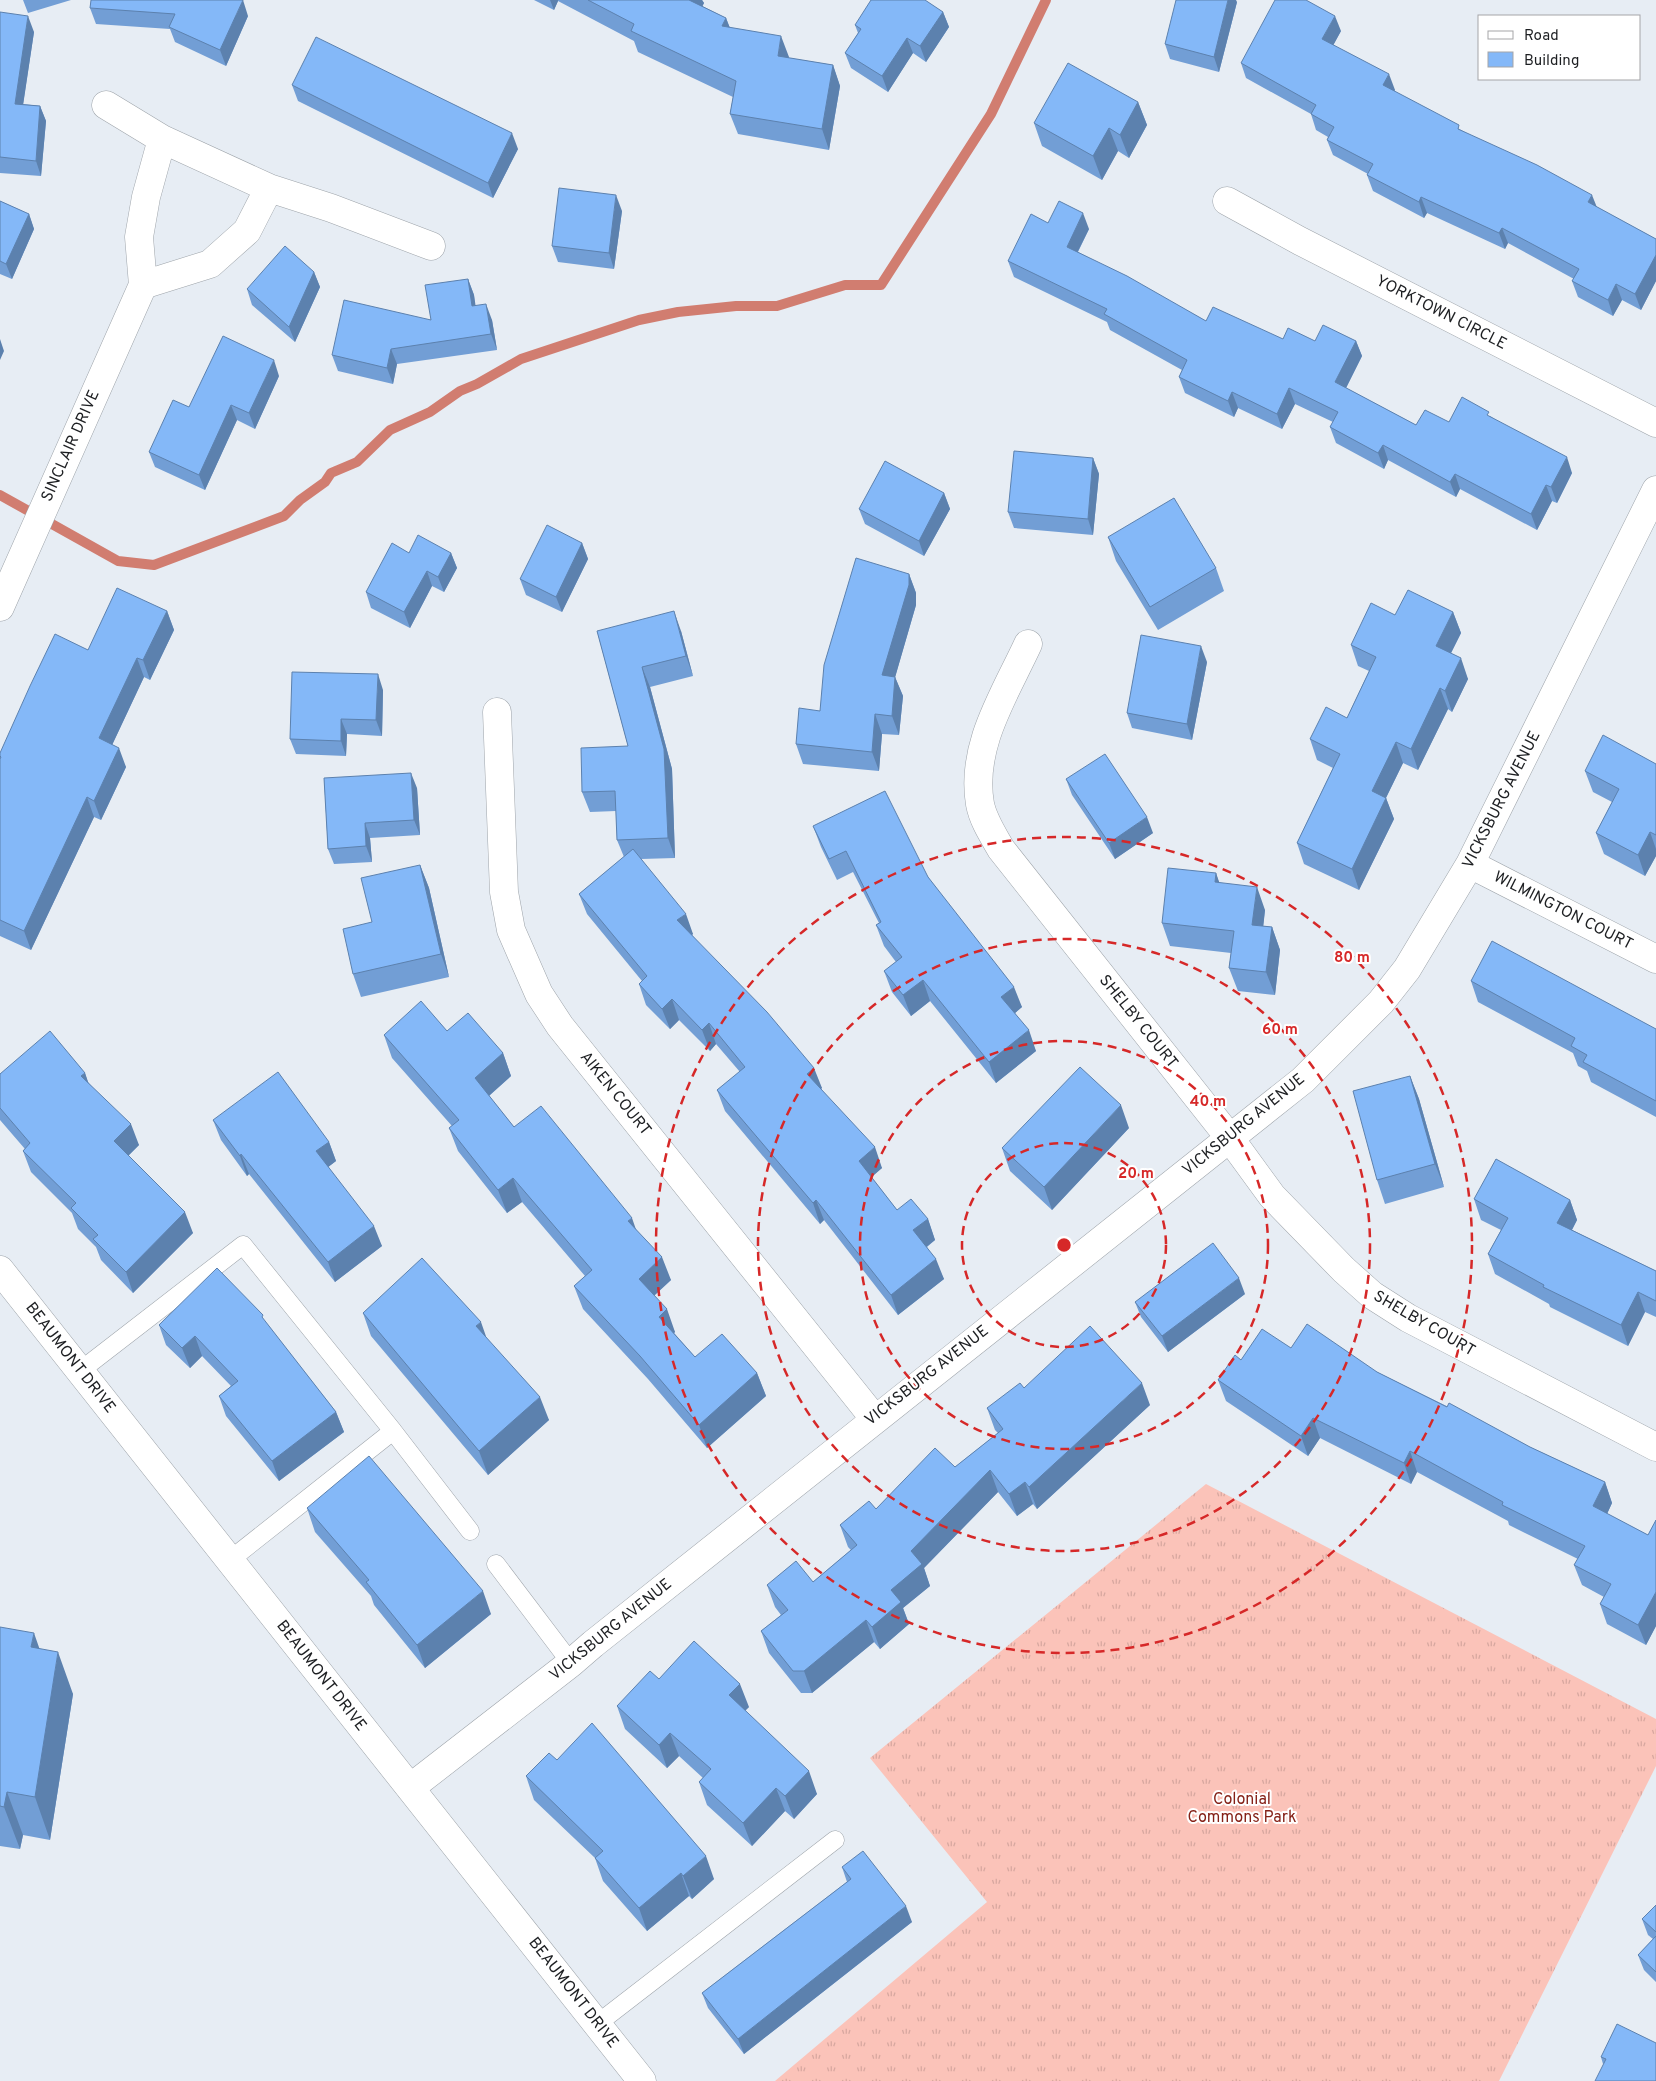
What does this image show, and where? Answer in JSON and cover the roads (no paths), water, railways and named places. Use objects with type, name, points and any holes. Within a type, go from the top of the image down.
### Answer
[{"type":"street","points":[[106,105],[162,140],[269,188],[331,208],[431,246]]},
{"type":"street","name":"SINCLAIR DRIVE","points":[[0,607],[143,285],[139,237],[146,197],[162,140]]},
{"type":"street","points":[[143,285],[210,264],[247,231],[269,188]]},
{"type":"street","name":"YORKTOWN CIRCLE","points":[[1227,201],[1309,246],[1656,423]]},
{"type":"street","name":"VICKSBURG AVENUE","points":[[410,1788],[572,1663],[592,1644],[874,1418],[1303,1080],[1381,1002],[1407,969],[1470,864],[1656,490]]},
{"type":"street","name":"SHELBY COURT","points":[[1028,644],[991,723],[980,754],[977,780],[980,805],[988,827],[1001,849],[1229,1137],[1272,1196],[1344,1270],[1372,1294],[1408,1318],[1460,1347],[1656,1447]]},
{"type":"street","name":"AIKEN COURT","points":[[497,712],[504,892],[511,930],[540,994],[560,1026],[874,1418]]},
{"type":"street","name":"WILMINGTON COURT","points":[[1470,864],[1656,959]]},
{"type":"street","name":"BEAUMONT DRIVE","points":[[0,1270],[642,2081]]},
{"type":"lane","points":[[80,1372],[243,1245],[393,1431],[470,1531]]},
{"type":"lane","points":[[230,1560],[393,1431]]},
{"type":"lane","points":[[496,1564],[572,1663]]},
{"type":"lane","points":[[597,2024],[835,1840]]},
{"type":"waterway","points":[[0,495],[118,561],[154,565],[284,516],[300,500],[325,482],[331,473],[357,462],[390,430],[430,412],[460,391],[477,384],[521,359],[639,320],[678,312],[736,306],[777,306],[845,285],[881,285],[991,114],[1046,0]]},
{"type":"park label","name":"Colonial Commons Park","points":[[1242,1809]]}]
